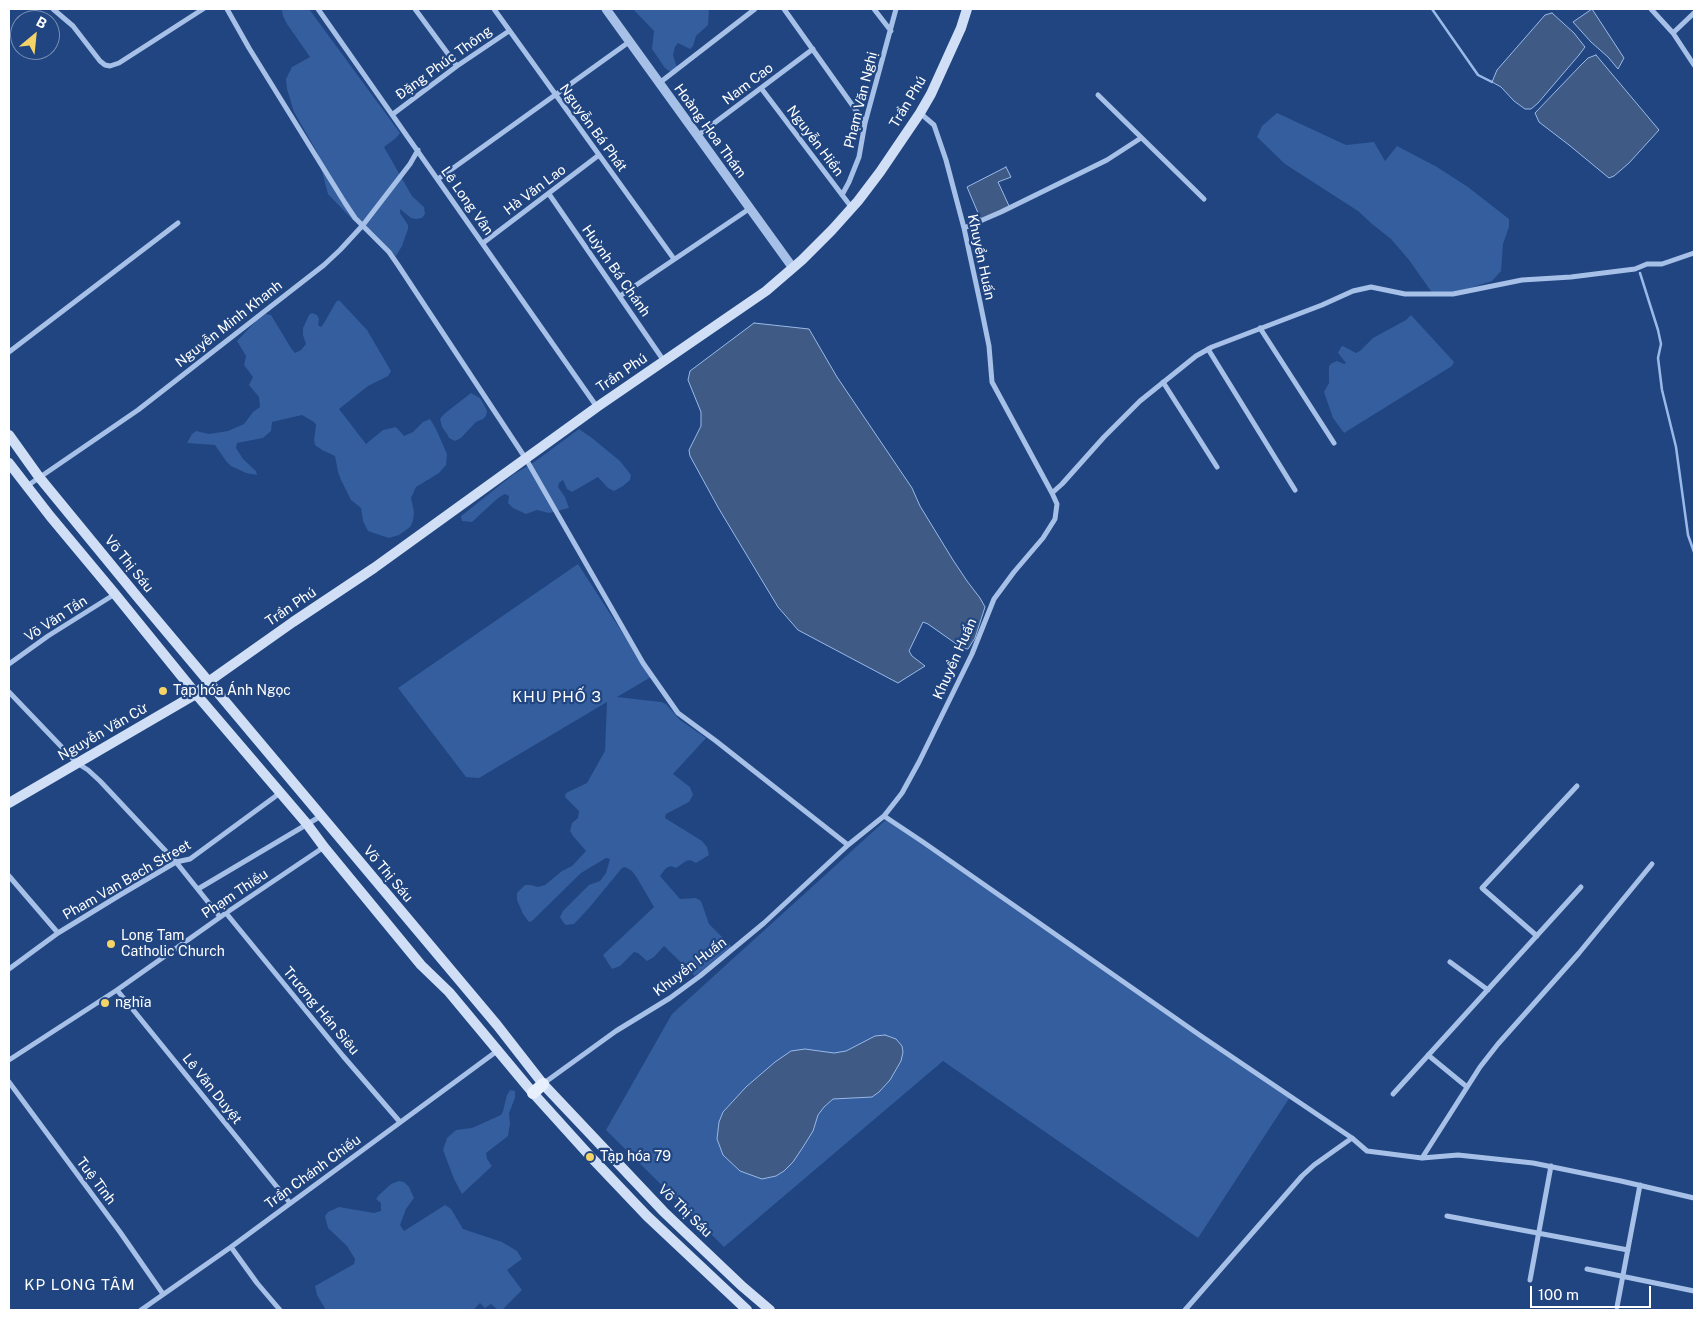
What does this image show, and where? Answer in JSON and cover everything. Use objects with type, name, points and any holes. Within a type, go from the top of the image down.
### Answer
[{"type":"main road","name":"Trần Phú","points":[[208,682],[374,568],[597,407],[759,296],[793,268],[819,244],[852,208],[880,172],[920,113],[946,62],[967,9]]},
{"type":"main road","name":"Võ Thị Sáu","points":[[9,435],[39,476],[208,682],[496,1024],[543,1084],[663,1211],[770,1310]]},
{"type":"main road","points":[[9,463],[196,694],[307,824],[421,965],[449,992],[533,1093],[648,1216],[746,1310]]},
{"type":"main road","name":"Nguyễn Văn Cừ","points":[[9,803],[196,694],[208,682]]},
{"type":"main road","points":[[533,1093],[543,1084]]},
{"type":"street","points":[[53,9],[80,33],[100,61],[104,65],[110,66],[126,58],[203,9]]},
{"type":"street","points":[[228,9],[249,48],[345,203],[355,218],[389,252],[526,459],[643,663],[678,713],[848,845]]},
{"type":"street","name":"Lê Long Vân","points":[[318,9],[597,407]]},
{"type":"street","points":[[415,9],[457,66]]},
{"type":"street","name":"Nguyễn Bá Phát","points":[[494,9],[674,260]]},
{"type":"street","name":"Hoàng Hoa Thám","points":[[606,9],[658,84],[793,268]]},
{"type":"street","points":[[658,84],[754,9]]},
{"type":"street","points":[[784,9],[865,123]]},
{"type":"street","points":[[874,9],[891,31]]},
{"type":"street","name":"Phạm Văn Nghị","points":[[842,195],[857,163],[865,123],[896,9]]},
{"type":"street","points":[[1651,9],[1673,33],[1694,65]]},
{"type":"street","points":[[1673,33],[1694,13]]},
{"type":"street","name":"Đặng Phúc Thông","points":[[393,114],[508,30]]},
{"type":"street","points":[[438,179],[629,42]]},
{"type":"street","name":"Nam Cao","points":[[696,136],[812,49]]},
{"type":"street","name":"Nguyễn Hiền","points":[[761,88],[852,208]]},
{"type":"street","points":[[1098,96],[1204,199]]},
{"type":"street","name":"Khuyển Huấn","points":[[543,1084],[623,1027],[670,998],[700,976],[764,923],[848,845],[884,816],[902,793],[919,762],[972,654],[994,599],[1043,538],[1055,519],[1057,504],[1052,493],[992,382],[989,346],[964,228],[946,160],[936,129],[932,122],[920,113]]},
{"type":"street","points":[[964,228],[1107,160],[1142,138]]},
{"type":"street","name":"Nguyễn Minh Khanh","points":[[26,486],[161,393],[324,265],[363,225],[410,164],[418,150]]},
{"type":"street","name":"Hà Văn Lao","points":[[483,243],[599,155]]},
{"type":"street","name":"Huỳnh Bá Chánh","points":[[549,194],[664,361]]},
{"type":"street","points":[[620,296],[749,209]]},
{"type":"street","points":[[9,352],[178,223]]},
{"type":"street","points":[[1052,493],[1140,401],[1196,356],[1208,349],[1362,288],[1371,287],[1405,294],[1453,294],[1522,280],[1564,278],[1635,269],[1647,264],[1662,264],[1694,253]]},
{"type":"street","points":[[1260,328],[1334,443]]},
{"type":"street","points":[[1208,349],[1295,490]]},
{"type":"street","points":[[1163,382],[1217,467]]},
{"type":"street","name":"Võ Văn Tần","points":[[9,664],[48,636],[115,594]]},
{"type":"street","points":[[9,692],[77,763],[93,775],[176,862],[220,917]]},
{"type":"street","points":[[1537,936],[1482,888],[1577,786]]},
{"type":"street","name":"Pham Van Bach Street","points":[[9,969],[58,933],[176,862],[190,859],[280,793]]},
{"type":"street","points":[[198,889],[321,816]]},
{"type":"street","points":[[884,816],[1370,1152],[1422,1158],[1458,1154],[1513,1160],[1551,1166],[1694,1198]]},
{"type":"street","name":"Phạm Thiều","points":[[9,1060],[117,990],[220,917],[324,847]]},
{"type":"street","points":[[1422,1158],[1467,1087],[1498,1044],[1579,953],[1652,864]]},
{"type":"street","points":[[9,876],[58,933]]},
{"type":"street","points":[[1392,1094],[1581,887]]},
{"type":"street","name":"Trương Hán Siêu","points":[[226,913],[330,1041],[400,1122]]},
{"type":"street","points":[[1450,962],[1488,990]]},
{"type":"street","name":"Lê Văn Duyệt","points":[[117,990],[290,1203]]},
{"type":"street","name":"Trần Chánh Chiếu","points":[[141,1310],[231,1247],[497,1051]]},
{"type":"street","points":[[1428,1056],[1467,1087]]},
{"type":"street","name":"Tuệ Tĩnh","points":[[9,1082],[120,1232],[162,1294]]},
{"type":"street","points":[[1185,1310],[1302,1176],[1352,1138]]},
{"type":"street","points":[[1530,1280],[1551,1166]]},
{"type":"street","points":[[1617,1307],[1640,1185]]},
{"type":"street","points":[[1447,1216],[1628,1250]]},
{"type":"street","points":[[231,1247],[280,1310]]},
{"type":"street","points":[[1587,1269],[1694,1291]]},
{"type":"shaded area","points":[[283,9],[309,9],[400,133],[384,147],[412,196],[424,207],[425,214],[422,218],[411,218],[400,209],[408,229],[396,256],[353,220],[328,194],[317,152],[294,112],[287,89],[286,79],[292,67],[310,57],[287,24],[283,16]]},
{"type":"shaded area","points":[[633,9],[709,9],[708,25],[696,36],[693,46],[690,49],[678,43],[675,47],[673,55],[678,71],[675,75],[665,68],[652,49],[654,31]]},
{"type":"shaded area","points":[[1592,9],[1624,58],[1618,69],[1573,22]]},
{"type":"shaded area","points":[[1552,13],[1574,33],[1585,47],[1538,103],[1531,109],[1525,109],[1514,101],[1501,87],[1492,82],[1497,70],[1545,15]]},
{"type":"shaded area","points":[[1596,55],[1659,130],[1629,163],[1609,178],[1539,122],[1535,113],[1588,58]]},
{"type":"shaded area","points":[[1277,113],[1346,145],[1374,142],[1385,161],[1397,146],[1437,167],[1468,187],[1509,219],[1509,227],[1503,244],[1501,271],[1492,281],[1451,294],[1433,294],[1409,260],[1391,239],[1358,211],[1285,164],[1257,137],[1262,126]]},
{"type":"shaded area","points":[[1006,167],[1011,177],[998,182],[1010,208],[981,220],[967,187]]},
{"type":"shaded area","points":[[339,300],[367,330],[391,371],[388,376],[368,386],[339,409],[366,444],[383,430],[396,427],[404,436],[413,432],[423,422],[430,419],[447,454],[446,465],[439,473],[416,487],[411,498],[414,512],[410,527],[399,535],[389,538],[368,531],[363,521],[361,508],[351,500],[341,480],[335,456],[315,445],[316,425],[302,415],[272,422],[271,431],[263,438],[237,443],[236,448],[243,459],[256,471],[257,475],[246,473],[231,466],[215,445],[187,443],[196,431],[209,434],[228,431],[244,424],[253,412],[260,407],[259,397],[249,385],[253,377],[244,365],[246,356],[237,341],[256,321],[266,314],[271,315],[295,353],[306,344],[303,328],[309,315],[312,313],[317,315],[319,319],[318,325],[321,327]]},
{"type":"shaded area","points":[[1411,315],[1454,362],[1452,366],[1344,433],[1333,418],[1324,392],[1329,383],[1329,366],[1337,361],[1346,363],[1338,353],[1341,347],[1343,346],[1356,353],[1373,338],[1406,320]]},
{"type":"shaded area","points":[[754,323],[809,329],[837,377],[912,488],[920,506],[953,560],[985,607],[975,638],[968,649],[962,648],[923,622],[909,651],[912,656],[925,666],[898,683],[798,630],[778,607],[719,509],[690,456],[689,450],[701,426],[701,412],[688,380],[690,371]]},
{"type":"shaded area","points":[[471,393],[480,398],[487,411],[486,416],[476,422],[461,438],[455,441],[449,438],[442,427],[440,419]]},
{"type":"shaded area","points":[[579,429],[620,461],[631,475],[630,480],[614,491],[608,488],[598,477],[572,492],[567,489],[563,480],[559,483],[558,487],[565,497],[569,508],[549,513],[537,510],[526,514],[513,508],[508,503],[509,496],[505,494],[472,522],[462,521],[461,516],[514,474],[533,463]]},
{"type":"shaded area","points":[[578,564],[651,677],[617,697],[666,704],[680,720],[706,738],[673,774],[690,787],[693,795],[689,802],[666,814],[665,818],[702,841],[707,847],[709,855],[696,863],[690,860],[676,868],[671,866],[666,868],[660,876],[680,899],[696,898],[701,901],[709,924],[731,946],[730,949],[695,976],[664,946],[654,957],[647,961],[634,952],[620,966],[612,969],[603,955],[654,907],[632,871],[625,867],[622,868],[574,924],[566,925],[563,922],[560,917],[563,911],[589,885],[600,881],[606,873],[610,859],[606,858],[581,873],[532,921],[529,922],[523,914],[517,900],[517,893],[525,885],[538,887],[545,885],[562,871],[572,866],[586,851],[570,831],[572,823],[578,818],[579,811],[565,797],[566,793],[587,783],[605,751],[607,702],[479,778],[466,777],[398,688]]},
{"type":"shaded area","points":[[888,818],[1290,1097],[1198,1238],[943,1061],[724,1247],[606,1130],[672,1014]]},
{"type":"shaded area","points":[[885,1035],[896,1039],[902,1046],[903,1052],[901,1061],[890,1080],[872,1097],[833,1099],[818,1115],[813,1131],[793,1162],[784,1171],[776,1176],[762,1179],[740,1171],[723,1155],[717,1139],[719,1122],[723,1112],[746,1087],[775,1062],[791,1051],[805,1049],[834,1053],[846,1051],[875,1036]]},
{"type":"shaded area","points":[[510,1090],[515,1091],[515,1098],[509,1113],[508,1136],[486,1153],[487,1159],[492,1166],[462,1194],[443,1150],[447,1138],[456,1130],[472,1128],[501,1115]]},
{"type":"shaded area","points":[[399,1181],[404,1182],[409,1187],[414,1198],[406,1209],[400,1225],[404,1231],[445,1205],[451,1209],[463,1229],[502,1242],[517,1251],[522,1259],[507,1270],[522,1290],[502,1310],[498,1310],[491,1304],[485,1308],[480,1303],[473,1310],[326,1310],[317,1295],[315,1286],[354,1264],[355,1259],[347,1246],[328,1228],[325,1216],[328,1212],[339,1207],[374,1213],[381,1211],[381,1203],[376,1199],[391,1184]]},
{"type":"waterway","points":[[1432,9],[1478,75],[1492,82]]},
{"type":"waterway","points":[[1640,273],[1661,344],[1658,358],[1662,390],[1676,447],[1688,535],[1694,552]]},
{"type":"place","name":"Tạp hóa Ánh Ngọc","points":[[163,691]]},
{"type":"place","name":"Long Tam Catholic Church","points":[[111,944]]},
{"type":"place","name":"nghĩa","points":[[105,1003]]},
{"type":"place","name":"Tạp hóa 79","points":[[590,1157]]},
{"type":"district","name":"KHU PHỐ 3","points":[[557,697]]},
{"type":"district","name":"KP LONG TÂM","points":[[80,1285]]}]
